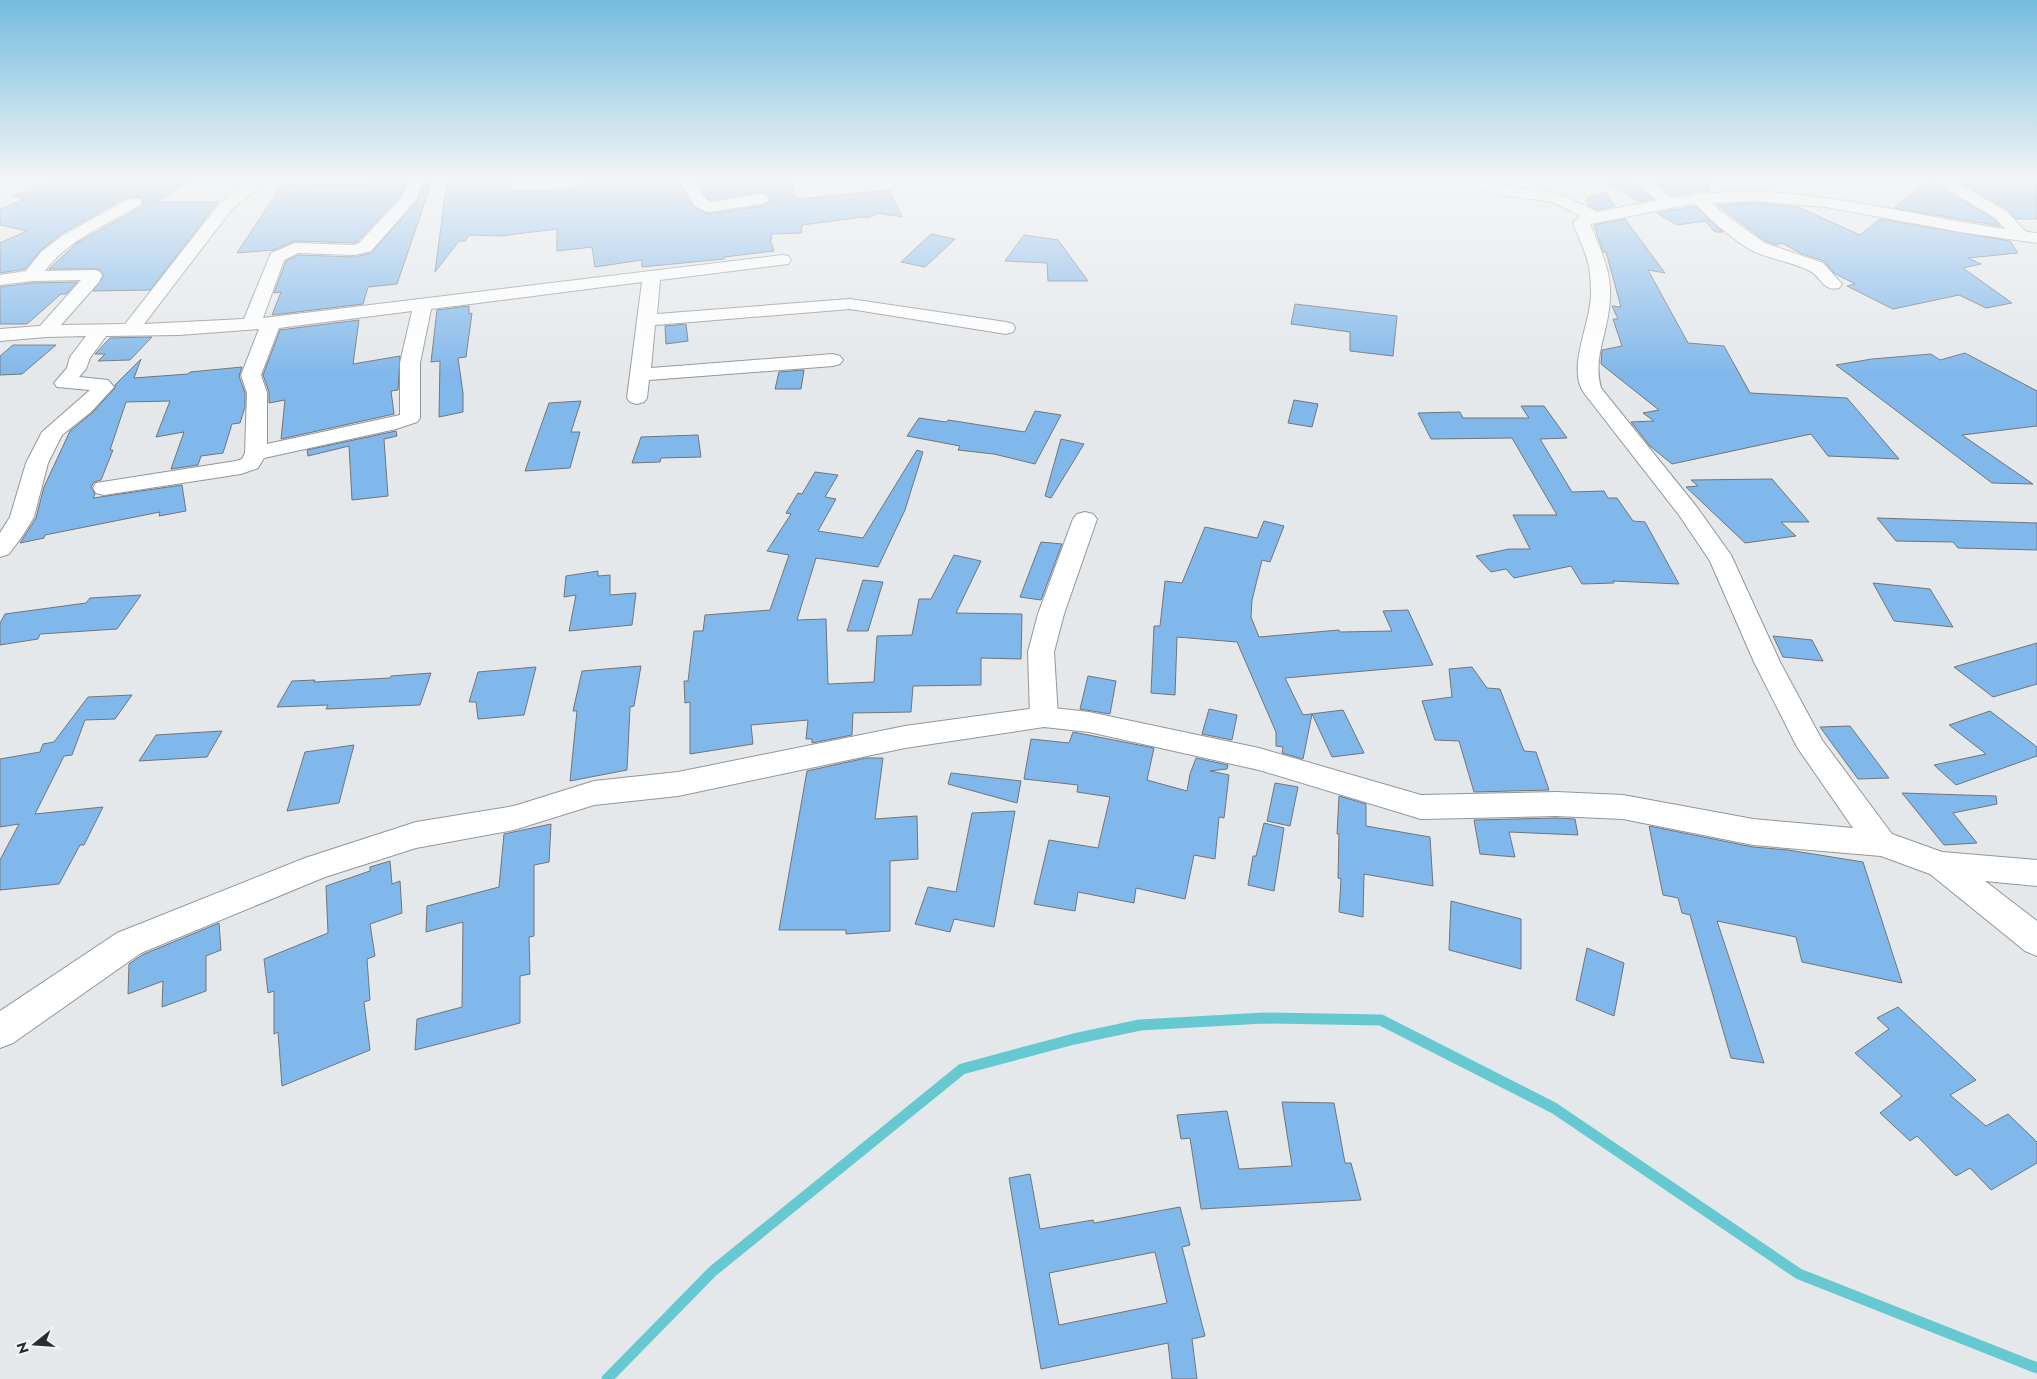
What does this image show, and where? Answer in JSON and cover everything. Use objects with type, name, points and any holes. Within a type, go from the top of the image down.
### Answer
[{"type":"street","points":[[32,276],[47,256],[61,245]]},
{"type":"street","points":[[129,331],[195,245]]},
{"type":"street","points":[[104,488],[240,467],[250,463],[256,453],[257,393],[251,375],[277,257],[295,248],[355,250],[366,245]]},
{"type":"street","points":[[1590,245],[1598,262],[1600,308],[1590,340],[1587,369],[1591,389],[1688,511],[1722,560],[1767,662],[1812,747],[1880,843]]},
{"type":"street","points":[[1756,245],[1817,267],[1833,284]]},
{"type":"street","points":[[0,335],[46,331],[129,331],[261,324],[782,260]]},
{"type":"street","points":[[0,280],[32,276],[93,275],[93,278],[46,331]]},
{"type":"street","points":[[637,398],[652,277]]},
{"type":"street","points":[[256,453],[396,423],[410,418],[410,363],[423,303]]},
{"type":"street","points":[[646,320],[850,304],[1006,328]]},
{"type":"street","points":[[0,549],[15,530],[22,517],[37,463],[53,432],[84,408],[104,386],[101,384],[64,383],[76,369],[80,357],[100,331]]},
{"type":"street","points":[[639,374],[833,360]]},
{"type":"street","points":[[1044,716],[1041,652],[1051,614],[1085,519]]},
{"type":"street","points":[[0,1031],[129,943],[316,867],[416,835],[514,818],[594,793],[678,784],[905,738],[1044,716],[1089,722],[1259,759],[1421,807],[1556,804],[1623,807],[1753,832],[1880,843],[1941,865],[2037,873]]},
{"type":"street","points":[[1941,865],[2037,941]]},
{"type":"building","points":[[0,245],[47,245],[25,269],[0,273]]},
{"type":"building","points":[[74,245],[184,245],[150,290],[93,291],[104,276],[99,269],[49,269]]},
{"type":"building","points":[[242,245],[285,245],[274,250],[237,253]]},
{"type":"building","points":[[378,245],[410,245],[397,284],[368,287],[363,304],[272,315],[281,292],[274,293],[286,261],[298,255],[355,257],[371,253]]},
{"type":"building","points":[[439,245],[456,245],[435,272]]},
{"type":"building","points":[[557,245],[772,245],[774,251],[724,257],[724,259],[642,267],[642,260],[595,267],[592,247],[557,251]]},
{"type":"building","points":[[919,245],[948,245],[925,267],[901,262]]},
{"type":"building","points":[[1016,245],[1062,245],[1088,281],[1048,281],[1047,263],[1005,261]]},
{"type":"building","points":[[1601,245],[1645,245],[1665,273],[1648,270],[1688,343],[1724,346],[1750,393],[1847,398],[1899,459],[1828,456],[1811,434],[1672,464],[1650,446],[1631,422],[1654,421],[1643,413],[1659,410],[1601,364],[1602,350],[1622,346],[1613,319],[1618,319],[1612,306],[1621,307],[1606,252],[1603,252]]},
{"type":"building","points":[[1786,245],[2013,245],[2018,253],[1968,258],[1981,264],[1963,268],[2012,303],[1986,308],[1959,295],[1893,309],[1847,286],[1855,284],[1834,273],[1824,261],[1800,253]]},
{"type":"building","points":[[77,282],[66,294],[61,294],[27,324],[0,324],[0,287],[32,283]]},
{"type":"building","points":[[1295,304],[1397,316],[1393,356],[1350,351],[1350,332],[1291,324]]},
{"type":"building","points":[[469,306],[469,314],[472,313],[466,357],[458,358],[463,393],[463,412],[439,417],[440,361],[431,362],[437,310]]},
{"type":"building","points":[[359,320],[353,364],[400,356],[398,390],[391,391],[394,414],[281,439],[285,400],[269,403],[269,392],[263,375],[280,330]]},
{"type":"building","points":[[686,324],[688,341],[666,344],[665,326]]},
{"type":"building","points":[[152,337],[130,360],[98,361],[105,354],[95,354],[110,338]]},
{"type":"building","points":[[13,345],[56,345],[22,374],[0,375],[0,356]]},
{"type":"building","points":[[1965,353],[2037,391],[2037,426],[1962,435],[2033,484],[1992,483],[1836,365],[1872,359],[1931,354],[1940,360]]},
{"type":"building","points":[[141,359],[134,378],[242,367],[239,376],[245,393],[245,407],[240,423],[232,424],[223,453],[201,456],[198,465],[171,469],[184,432],[156,437],[170,401],[126,402],[110,450],[113,450],[101,480],[94,482],[91,487],[95,494],[93,498],[182,485],[186,511],[159,516],[160,512],[45,535],[44,538],[20,543],[36,518],[44,487],[70,431],[92,413],[115,388],[115,385]]},
{"type":"building","points":[[804,370],[801,389],[775,389],[779,372]]},
{"type":"building","points":[[1294,400],[1318,404],[1312,427],[1288,423]]},
{"type":"building","points":[[581,401],[571,432],[580,432],[570,468],[525,471],[549,403]]},
{"type":"building","points":[[1521,406],[1544,406],[1567,438],[1540,439],[1572,492],[1604,491],[1608,498],[1617,498],[1633,521],[1645,522],[1679,584],[1613,581],[1614,583],[1582,584],[1571,566],[1514,578],[1506,569],[1491,572],[1476,556],[1509,549],[1530,549],[1513,515],[1557,515],[1512,438],[1431,439],[1418,413],[1460,412],[1463,418],[1529,418]]},
{"type":"building","points":[[1035,411],[1061,415],[1035,464],[994,454],[958,450],[960,446],[907,436],[919,418],[946,422],[948,420],[1025,432]]},
{"type":"building","points":[[396,431],[397,436],[384,439],[388,496],[352,500],[349,446],[308,456],[307,450]]},
{"type":"building","points":[[698,435],[701,457],[661,458],[660,462],[632,463],[641,437]]},
{"type":"building","points":[[1061,439],[1084,444],[1051,498],[1045,496]]},
{"type":"building","points":[[917,450],[923,452],[905,510],[878,567],[816,558],[797,620],[826,619],[828,684],[874,682],[877,636],[912,635],[919,599],[931,599],[954,555],[981,561],[956,613],[1022,614],[1021,659],[981,658],[981,685],[913,686],[911,712],[853,713],[852,735],[812,743],[812,739],[806,739],[808,720],[751,725],[753,744],[690,754],[690,702],[685,703],[684,681],[688,681],[694,631],[703,631],[705,615],[770,610],[789,555],[767,551],[791,514],[786,513],[798,493],[802,494],[815,472],[838,475],[825,497],[836,499],[818,531],[863,538]]},
{"type":"building","points":[[1772,479],[1809,522],[1781,522],[1796,536],[1745,543],[1686,487],[1698,486],[1691,480]]},
{"type":"building","points":[[1877,518],[2037,523],[2037,550],[1958,548],[1953,542],[1896,541]]},
{"type":"building","points":[[1264,521],[1284,526],[1270,562],[1262,560],[1252,600],[1251,617],[1259,637],[1339,630],[1340,632],[1392,631],[1383,611],[1408,610],[1433,665],[1285,678],[1303,715],[1343,710],[1364,753],[1332,757],[1312,714],[1303,759],[1282,753],[1283,747],[1276,746],[1276,732],[1237,642],[1177,637],[1175,695],[1151,693],[1154,626],[1160,626],[1165,581],[1182,583],[1205,527],[1257,538]]},
{"type":"building","points":[[1041,542],[1062,544],[1041,600],[1020,597]]},
{"type":"building","points":[[598,571],[598,576],[610,575],[610,595],[636,593],[632,625],[569,631],[576,595],[564,597],[566,576]]},
{"type":"building","points":[[863,580],[883,582],[868,631],[847,631]]},
{"type":"building","points":[[1873,583],[1930,589],[1953,627],[1894,621]]},
{"type":"building","points":[[141,595],[117,629],[40,634],[38,639],[0,645],[0,623],[5,614],[86,603],[90,598]]},
{"type":"building","points":[[1773,636],[1812,640],[1823,661],[1783,657]]},
{"type":"building","points":[[2037,643],[2037,684],[1993,697],[1954,667]]},
{"type":"building","points":[[641,666],[634,706],[630,707],[627,770],[570,781],[577,711],[573,711],[582,671]]},
{"type":"building","points":[[536,667],[524,715],[478,719],[476,702],[469,702],[478,672]]},
{"type":"building","points":[[1472,667],[1487,688],[1500,689],[1524,751],[1536,752],[1549,790],[1474,792],[1459,741],[1435,740],[1422,701],[1452,697],[1449,669]]},
{"type":"building","points":[[431,673],[420,705],[326,709],[328,705],[277,707],[292,681],[315,680],[314,682],[390,678],[391,676]]},
{"type":"building","points":[[1088,676],[1116,681],[1110,714],[1080,709]]},
{"type":"building","points":[[132,695],[115,719],[85,720],[72,755],[64,756],[35,814],[103,807],[84,845],[80,845],[59,884],[0,890],[0,860],[19,824],[0,827],[0,759],[40,752],[43,744],[54,742],[88,697]]},
{"type":"building","points":[[1209,709],[1237,715],[1232,740],[1202,734]]},
{"type":"building","points":[[1990,711],[2037,747],[2037,756],[1956,785],[1934,765],[1986,754],[1949,725]]},
{"type":"building","points":[[1850,726],[1889,778],[1858,779],[1820,727]]},
{"type":"building","points":[[222,731],[207,757],[139,761],[156,735]]},
{"type":"building","points":[[1073,732],[1154,748],[1147,780],[1187,791],[1190,774],[1196,758],[1228,765],[1227,769],[1210,771],[1229,775],[1224,818],[1219,817],[1215,859],[1194,855],[1185,899],[1136,888],[1134,903],[1078,892],[1075,911],[1034,904],[1049,840],[1098,848],[1110,797],[1077,792],[1078,785],[1024,779],[1031,739],[1069,743]]},
{"type":"building","points":[[354,745],[339,803],[287,811],[305,752]]},
{"type":"building","points":[[866,758],[883,758],[875,819],[917,816],[918,859],[890,861],[890,931],[846,934],[846,930],[779,930],[807,771]]},
{"type":"building","points":[[951,773],[1021,781],[1017,803],[948,784]]},
{"type":"building","points":[[1275,783],[1298,787],[1290,826],[1267,821]]},
{"type":"building","points":[[1902,793],[1996,796],[1997,804],[1953,813],[1977,843],[1944,845]]},
{"type":"building","points":[[1339,796],[1366,804],[1366,826],[1430,837],[1433,886],[1364,874],[1363,917],[1339,912],[1341,879],[1338,878],[1339,834],[1337,834]]},
{"type":"building","points":[[1015,811],[994,927],[954,919],[950,932],[915,924],[928,887],[956,892],[972,813]]},
{"type":"building","points":[[1575,819],[1578,835],[1509,832],[1515,857],[1480,854],[1474,820]]},
{"type":"building","points":[[1264,823],[1284,828],[1274,891],[1248,885],[1253,856],[1256,856]]},
{"type":"building","points":[[551,824],[549,862],[534,865],[534,936],[529,937],[530,974],[520,976],[520,1023],[415,1050],[417,1019],[462,1007],[463,922],[426,932],[427,906],[499,887],[504,834]]},
{"type":"building","points":[[1649,826],[1753,847],[1788,850],[1863,862],[1902,983],[1802,962],[1796,937],[1717,921],[1764,1063],[1731,1058],[1690,915],[1682,913],[1678,898],[1663,895]]},
{"type":"building","points":[[390,861],[392,884],[400,881],[402,913],[370,924],[375,956],[367,959],[370,1000],[364,1002],[370,1050],[282,1086],[278,1032],[274,1034],[274,991],[268,993],[264,959],[328,933],[326,886],[370,871],[370,867]]},
{"type":"building","points":[[1451,901],[1521,919],[1521,969],[1449,950]]},
{"type":"building","points":[[219,923],[221,950],[206,956],[206,991],[162,1007],[163,981],[128,994],[129,964],[142,955]]},
{"type":"building","points":[[1587,948],[1624,963],[1614,1016],[1576,1000]]},
{"type":"building","points":[[1898,1007],[1976,1080],[1950,1095],[1986,1126],[2008,1114],[2037,1142],[2037,1163],[1991,1190],[1970,1168],[1956,1176],[1917,1136],[1910,1141],[1880,1113],[1902,1096],[1855,1053],[1889,1029],[1877,1018]]},
{"type":"building","points":[[1282,1102],[1334,1103],[1345,1163],[1351,1163],[1361,1200],[1201,1209],[1190,1138],[1181,1139],[1177,1115],[1227,1111],[1239,1169],[1292,1166]]},
{"type":"building","points":[[1030,1174],[1040,1229],[1093,1220],[1094,1223],[1180,1207],[1190,1245],[1182,1247],[1205,1336],[1192,1339],[1197,1379],[1172,1379],[1168,1343],[1041,1369],[1009,1178]],"holes":[[[1155,1252],[1167,1303],[1059,1325],[1049,1273]]]},
{"type":"waterway","points":[[607,1379],[713,1271],[962,1069],[1074,1039],[1140,1025],[1264,1018],[1381,1020],[1554,1108],[1799,1274],[2037,1368]]}]
